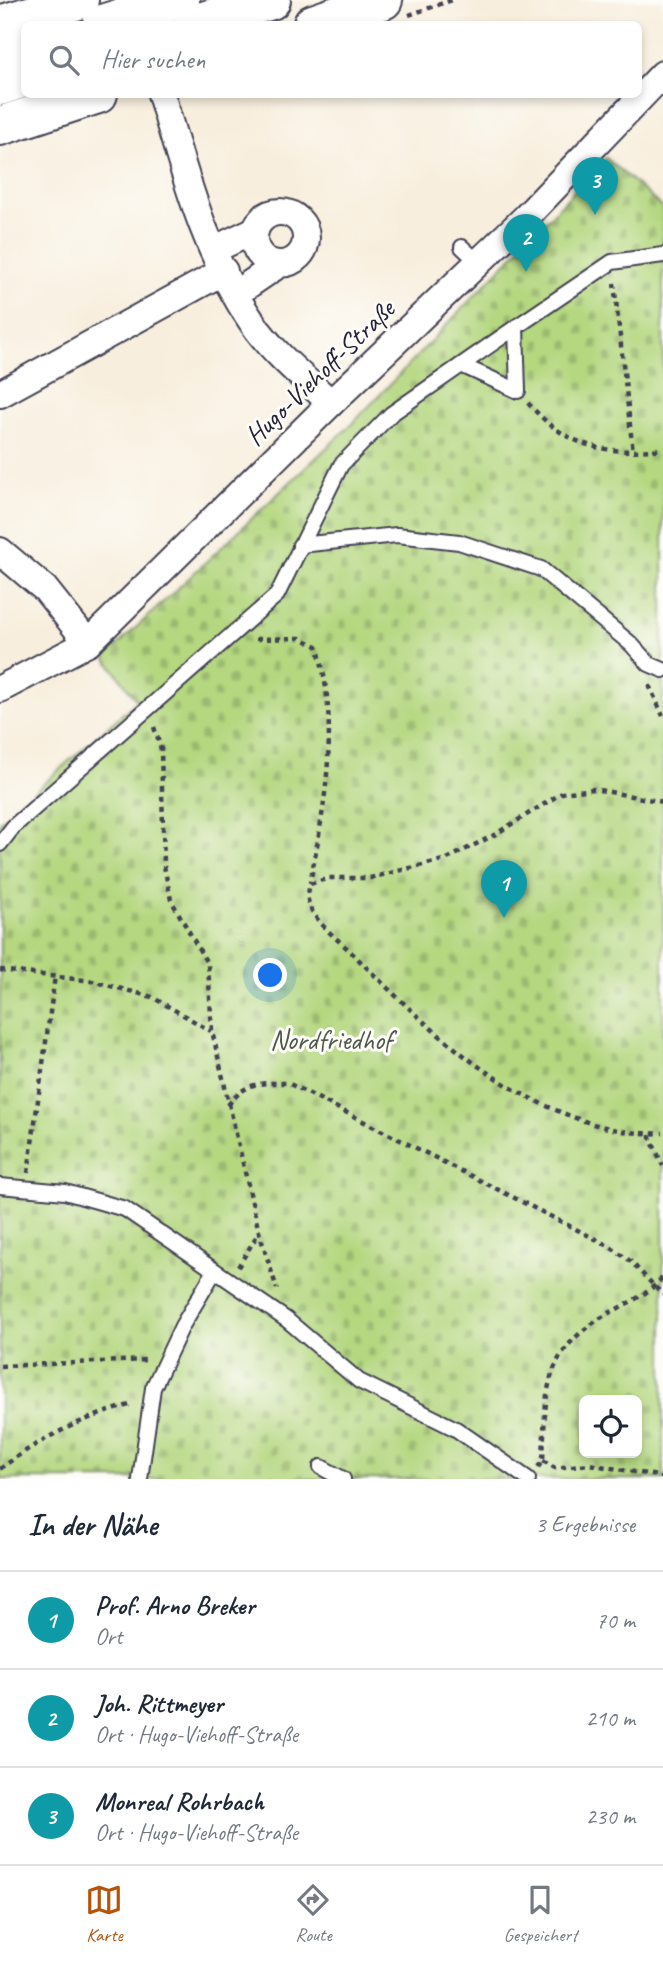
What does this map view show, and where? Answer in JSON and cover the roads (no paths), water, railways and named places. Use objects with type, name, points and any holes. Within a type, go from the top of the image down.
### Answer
[{"type":"main road","points":[[0,25],[79,0]]},
{"type":"main road","points":[[112,21],[180,0]]},
{"type":"main road","points":[[204,21],[271,0]]},
{"type":"main road","points":[[328,21],[394,8]]},
{"type":"main road","points":[[0,57],[21,50]]},
{"type":"main road","points":[[0,86],[21,79]]},
{"type":"main road","points":[[0,126],[86,98]]},
{"type":"street","name":"Hugo-Viehoff-Straße","points":[[642,94],[663,74]]},
{"type":"street","points":[[161,98],[203,233],[224,272],[253,324],[277,353],[331,403]]},
{"type":"street","name":"Hugo-Viehoff-Straße","points":[[0,689],[88,643],[331,403],[470,255],[637,98]]},
{"type":"street","points":[[0,394],[224,272],[294,260],[304,249],[306,238],[303,226],[296,217],[284,212],[269,214],[224,272]]},
{"type":"street","points":[[255,230],[254,245],[260,255],[279,264]]},
{"type":"street","points":[[0,551],[45,589],[88,643]]},
{"type":"lane","points":[[0,844],[14,826],[277,595],[341,465],[391,414],[612,262],[663,255]]},
{"type":"lane","points":[[461,365],[519,391],[516,327]]},
{"type":"lane","points":[[300,545],[397,535],[459,542],[541,569],[631,644],[649,664],[663,670]]},
{"type":"lane","points":[[0,1186],[65,1192],[125,1209],[229,1283],[287,1320],[359,1381],[456,1429],[532,1475]]},
{"type":"lane","points":[[140,1479],[153,1388],[182,1326],[214,1272]]},
{"type":"lane","points":[[321,1467],[343,1479]]},
{"type":"place","name":"Monreal Rohrbach","points":[[595,215]]},
{"type":"place","name":"Joh. Rittmeyer","points":[[526,272]]},
{"type":"place","name":"Prof. Arno Breker","points":[[504,918]]},
{"type":"park label","name":"Nordfriedhof","points":[[331,1039]]}]
